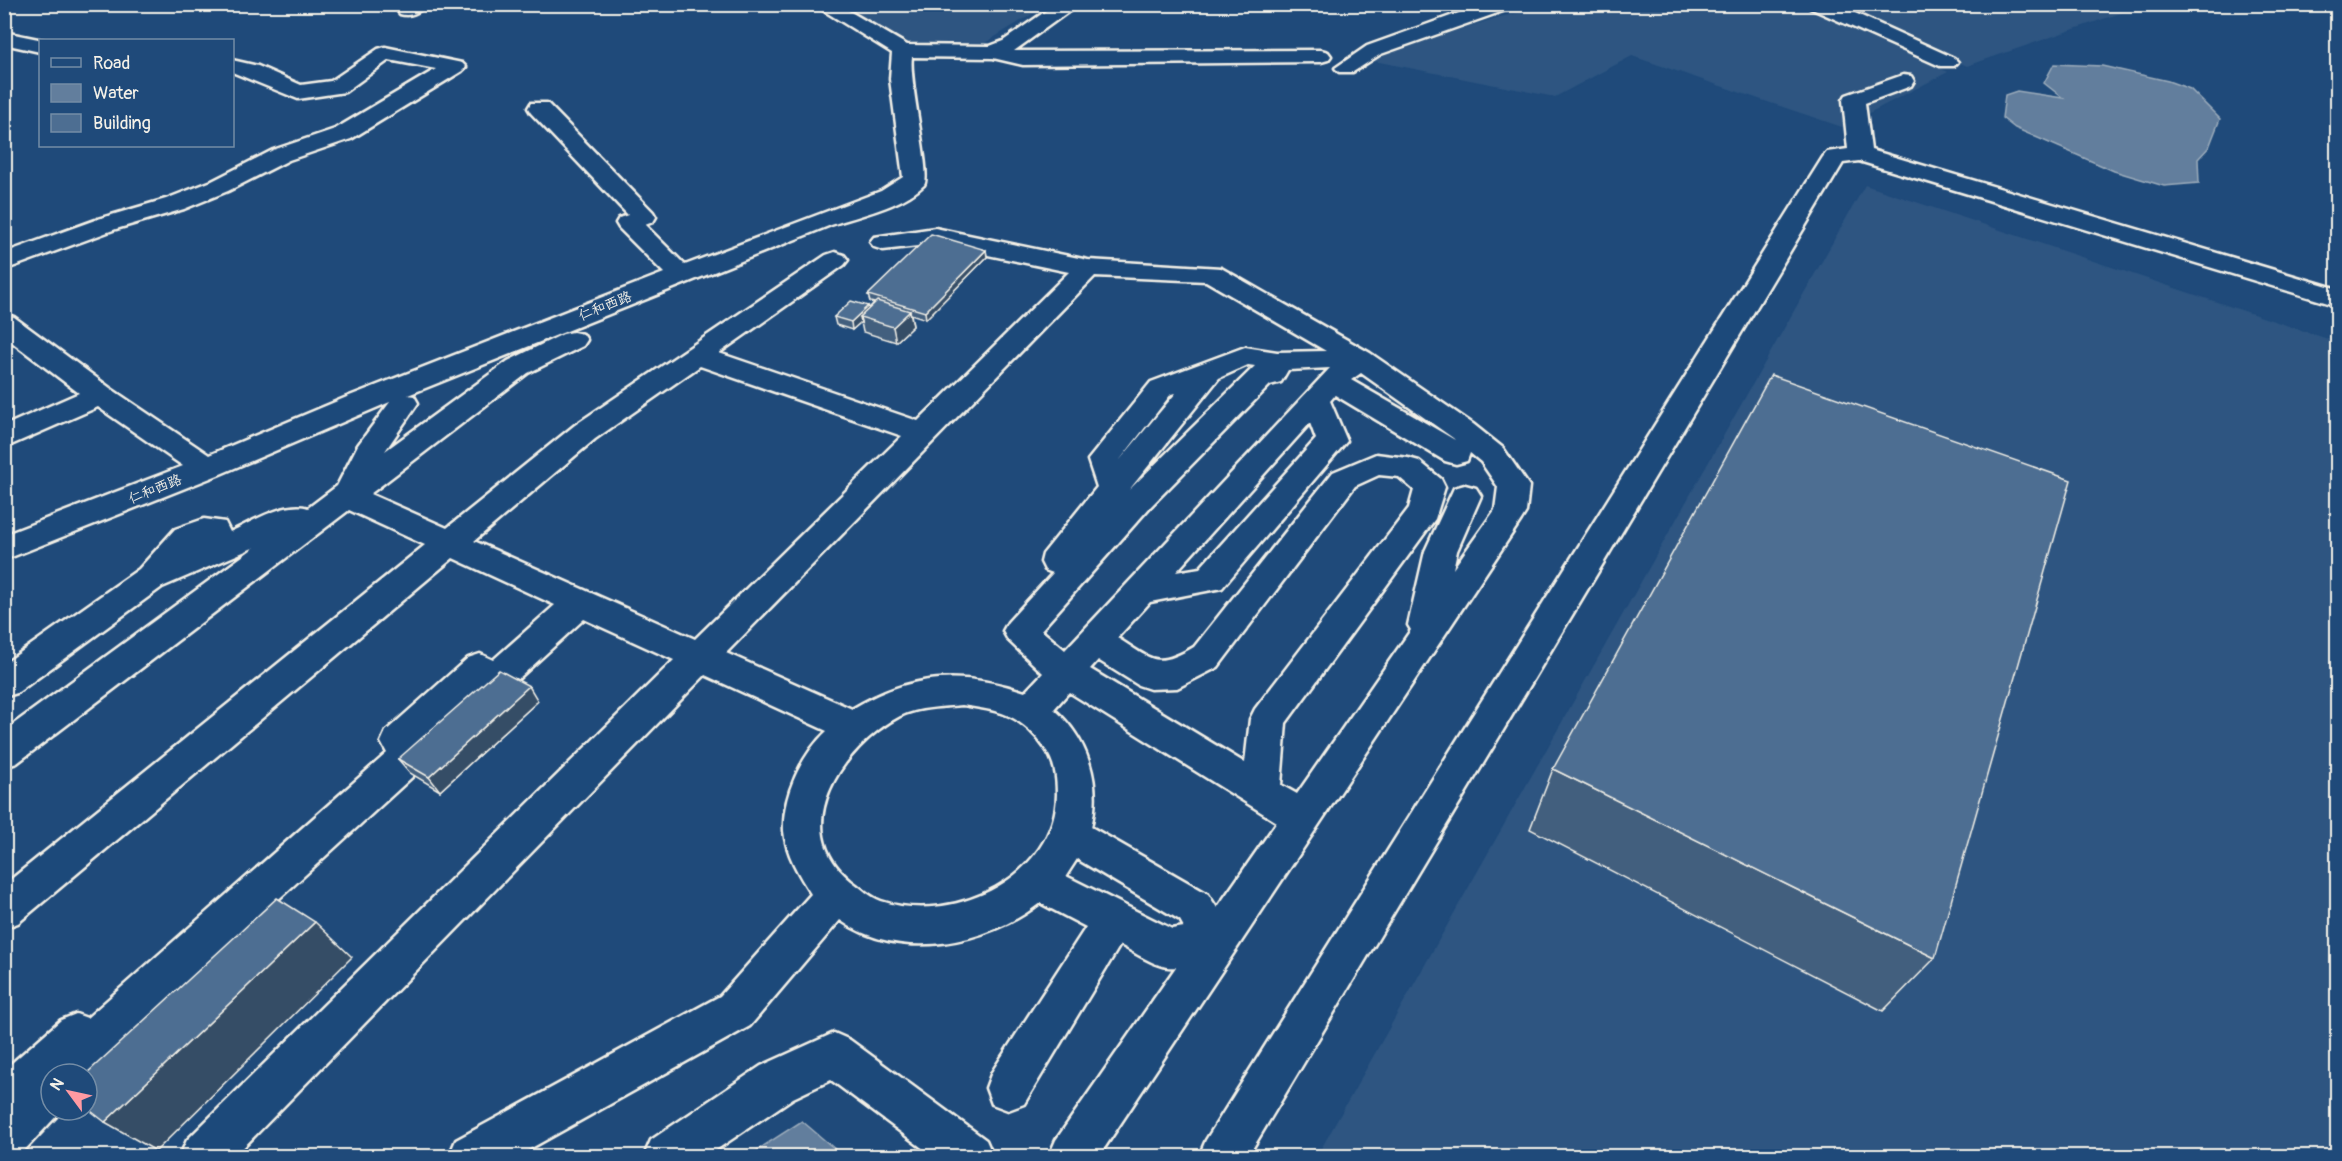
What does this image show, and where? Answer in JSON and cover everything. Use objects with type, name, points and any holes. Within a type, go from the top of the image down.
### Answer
[{"type":"street","points":[[822,4],[903,51],[993,52],[1023,59],[1320,56]]},
{"type":"street","points":[[993,52],[1070,4]]},
{"type":"street","points":[[1458,4],[1504,5]]},
{"type":"street","points":[[1817,4],[1947,62]]},
{"type":"street","points":[[1346,68],[1374,50],[1504,5]]},
{"type":"street","points":[[4,38],[39,46]]},
{"type":"street","name":"仁和西路","points":[[4,548],[207,468],[357,404],[890,196],[915,180],[915,156],[898,66],[903,51]]},
{"type":"street","points":[[4,262],[107,224],[175,204],[220,186],[281,155],[344,134],[455,67],[385,53],[337,87],[298,92],[251,70],[234,66]]},
{"type":"street","points":[[1860,154],[1854,100],[1904,81]]},
{"type":"street","points":[[539,108],[644,217],[628,223],[682,276]]},
{"type":"street","points":[[1222,1156],[1835,157],[1860,154],[2337,298]]},
{"type":"street","points":[[4,910],[585,432],[697,355],[831,249],[842,230],[861,228],[877,232],[883,242],[935,236],[1088,268],[1212,273],[1360,359],[1449,421],[1492,455],[1514,486],[1510,512],[1216,941],[1072,1156]]},
{"type":"street","points":[[4,752],[518,367],[584,335],[831,249]]},
{"type":"street","points":[[203,1156],[1088,268]]},
{"type":"street","points":[[8,330],[207,468]]},
{"type":"street","points":[[697,355],[924,433]]},
{"type":"street","points":[[1047,601],[1059,554],[1209,372],[1245,356],[1277,361],[1360,359]]},
{"type":"street","points":[[1030,711],[1324,390],[1360,359]]},
{"type":"street","points":[[1277,361],[1266,391],[1154,514],[1078,567],[1020,631],[1066,672],[1301,817]]},
{"type":"street","points":[[1324,390],[1456,454]]},
{"type":"street","points":[[1140,591],[1210,579],[1332,441],[1324,390]]},
{"type":"street","points":[[4,438],[100,395]]},
{"type":"street","points":[[4,683],[150,578],[346,496],[369,452],[404,403]]},
{"type":"street","points":[[1449,421],[1478,559]]},
{"type":"street","points":[[1094,641],[1150,675],[1177,674],[1206,657],[1344,479],[1376,465],[1408,468],[1430,488],[1424,511],[1269,719],[1261,792]]},
{"type":"street","points":[[346,496],[855,726]]},
{"type":"street","points":[[1421,641],[1441,551],[1465,496]]},
{"type":"street","points":[[76,1062],[116,1019],[581,602]]},
{"type":"street","points":[[4,1100],[480,668]]},
{"type":"street","points":[[962,691],[998,697],[1030,711],[1057,734],[1073,764],[1078,799],[1070,835],[1057,860],[1038,882],[1001,908],[958,923],[912,927],[869,917],[835,896],[812,865],[803,828],[808,791],[826,756],[855,726],[888,706],[924,694],[962,691]]},
{"type":"street","points":[[1070,835],[1194,907],[1216,941]]},
{"type":"street","points":[[1038,882],[1170,949],[1216,941]]},
{"type":"street","points":[[472,1156],[735,1011],[835,896]]},
{"type":"street","points":[[1008,1088],[1113,920]]},
{"type":"street","points":[[667,1156],[777,1082],[834,1055],[970,1156]]},
{"type":"street","points":[[4,1139],[39,1102]]},
{"type":"shaded area","points":[[1805,4],[1948,72],[1842,127],[1632,56],[1555,97],[1374,61],[1388,51],[1500,17],[1556,5]]},
{"type":"shaded area","points":[[835,5],[1047,5],[975,49],[906,43]]},
{"type":"shaded area","points":[[1830,5],[2144,5],[1967,66]]},
{"type":"shaded area","points":[[1865,185],[2337,342],[2337,1156],[1317,1156]]},
{"type":"water","points":[[2054,64],[2102,66],[2168,81],[2190,89],[2220,119],[2209,147],[2198,159],[2199,183],[2164,186],[2114,171],[2015,128],[2002,118],[2005,95],[2017,91],[2063,98],[2044,83]]},
{"type":"water","points":[[802,1121],[843,1156],[748,1156]]},
{"type":"building","points":[[931,234],[986,250],[925,312],[868,295]]},
{"type":"building","points":[[851,301],[868,306],[851,322],[834,317]]},
{"type":"building","points":[[877,301],[910,311],[893,327],[860,317]]},
{"type":"building","points":[[1771,375],[2071,480],[1935,958],[1553,769]]},
{"type":"building","points":[[499,670],[529,686],[429,777],[398,759]]},
{"type":"building","points":[[277,898],[315,922],[105,1122],[99,1117],[99,1062]]}]
